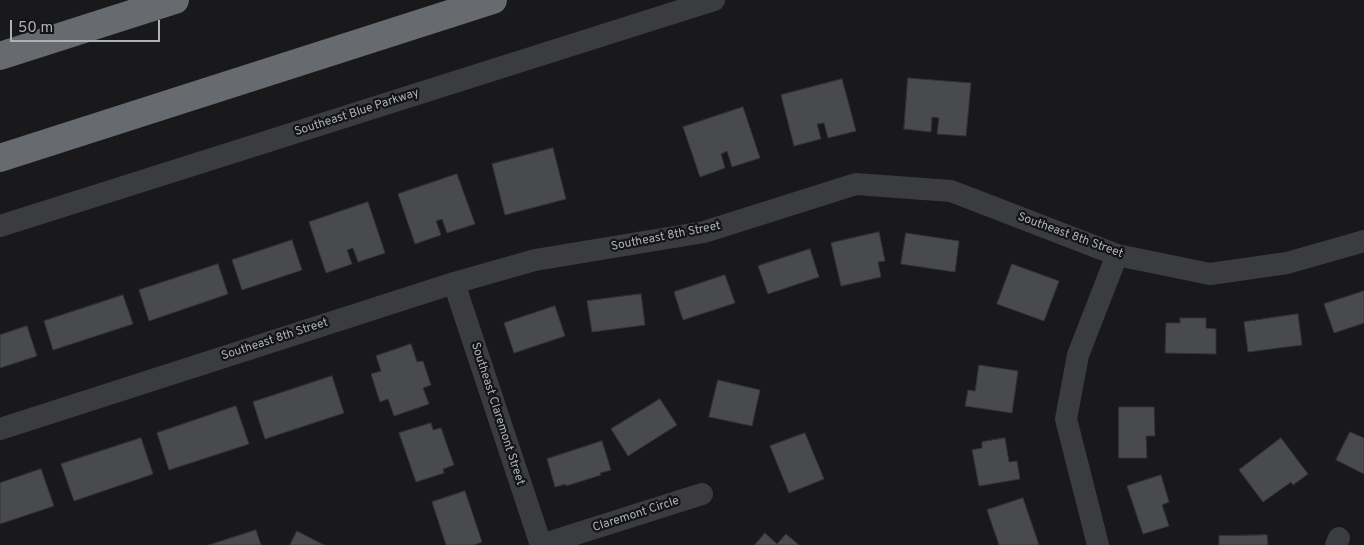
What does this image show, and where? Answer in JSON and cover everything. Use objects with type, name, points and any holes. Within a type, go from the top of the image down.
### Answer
[{"type":"highway","points":[[0,56],[175,0]]},
{"type":"highway","points":[[0,158],[493,0]]},
{"type":"street","name":"Southeast Blue Parkway","points":[[0,226],[714,0]]},
{"type":"street","name":"Southeast 8th Street","points":[[0,429],[454,283],[535,260],[704,232],[856,184],[951,190],[1117,255],[1210,274],[1287,263],[1364,241]]},
{"type":"street","points":[[1098,545],[1066,419],[1078,355],[1117,255]]},
{"type":"street","name":"Southeast Claremont Street","points":[[454,283],[541,545]]},
{"type":"street","name":"Claremont Circle","points":[[541,545],[702,494]]},
{"type":"building","points":[[908,78],[971,83],[966,136],[937,134],[939,118],[932,117],[931,132],[904,129]]},
{"type":"building","points":[[842,79],[856,131],[828,138],[824,123],[817,124],[821,139],[794,146],[781,95]]},
{"type":"building","points":[[743,107],[760,158],[732,167],[727,151],[721,154],[725,168],[700,177],[683,127]]},
{"type":"building","points":[[553,148],[566,199],[505,215],[492,164]]},
{"type":"building","points":[[457,174],[475,224],[447,233],[442,219],[436,221],[441,235],[415,244],[398,194]]},
{"type":"building","points":[[368,202],[385,253],[358,262],[353,248],[347,250],[352,264],[326,273],[309,222]]},
{"type":"building","points":[[879,232],[885,261],[878,262],[881,277],[841,286],[831,243]]},
{"type":"building","points":[[906,233],[959,241],[955,272],[901,264]]},
{"type":"building","points":[[292,240],[302,270],[242,290],[232,260]]},
{"type":"building","points":[[810,249],[819,277],[768,294],[758,266]]},
{"type":"building","points":[[218,264],[228,294],[149,321],[139,290]]},
{"type":"building","points":[[1012,264],[1059,281],[1044,321],[997,304]]},
{"type":"building","points":[[725,275],[735,303],[683,320],[674,292]]},
{"type":"building","points":[[1364,291],[1364,323],[1334,333],[1324,304]]},
{"type":"building","points":[[641,294],[645,325],[592,332],[587,301]]},
{"type":"building","points":[[123,295],[133,324],[53,350],[44,321]]},
{"type":"building","points":[[555,306],[565,336],[514,353],[504,323]]},
{"type":"building","points":[[1298,314],[1302,345],[1248,352],[1244,322]]},
{"type":"building","points":[[1180,318],[1206,318],[1206,328],[1216,329],[1216,354],[1165,353],[1166,323],[1180,323]]},
{"type":"building","points":[[27,326],[37,356],[0,368],[0,335]]},
{"type":"building","points":[[411,344],[417,362],[423,361],[431,385],[423,388],[429,404],[394,416],[388,399],[380,402],[371,374],[381,371],[376,356]]},
{"type":"building","points":[[979,365],[1018,371],[1012,413],[965,406],[968,390],[975,391]]},
{"type":"building","points":[[332,376],[344,413],[265,439],[253,402]]},
{"type":"building","points":[[718,380],[760,390],[752,426],[709,417]]},
{"type":"building","points":[[660,399],[677,425],[628,456],[611,429]]},
{"type":"building","points":[[236,406],[249,444],[169,470],[157,433]]},
{"type":"building","points":[[1119,407],[1154,407],[1155,436],[1146,436],[1147,458],[1119,458]]},
{"type":"building","points":[[431,423],[433,430],[441,428],[454,465],[443,469],[444,473],[416,482],[399,433]]},
{"type":"building","points":[[1350,432],[1364,438],[1364,474],[1336,460]]},
{"type":"building","points":[[805,433],[824,479],[789,493],[770,446]]},
{"type":"building","points":[[141,438],[153,474],[74,501],[61,464]]},
{"type":"building","points":[[1005,438],[1009,462],[1017,461],[1020,479],[979,486],[972,450],[982,448],[982,442]]},
{"type":"building","points":[[1281,438],[1308,474],[1293,485],[1291,482],[1263,502],[1239,470]]},
{"type":"building","points":[[602,441],[611,470],[566,486],[566,484],[555,487],[547,459]]},
{"type":"building","points":[[41,469],[54,506],[0,524],[0,483]]},
{"type":"building","points":[[1161,475],[1169,502],[1162,505],[1169,526],[1143,534],[1127,486]]},
{"type":"building","points":[[465,491],[482,542],[474,545],[446,545],[432,502]]},
{"type":"building","points":[[1023,498],[1039,545],[999,545],[987,510]]},
{"type":"building","points":[[256,530],[261,545],[209,545]]},
{"type":"building","points":[[297,531],[324,545],[290,545]]},
{"type":"building","points":[[765,533],[777,544],[786,534],[799,545],[755,545]]},
{"type":"building","points":[[1267,535],[1268,545],[1219,545],[1219,536]]}]
